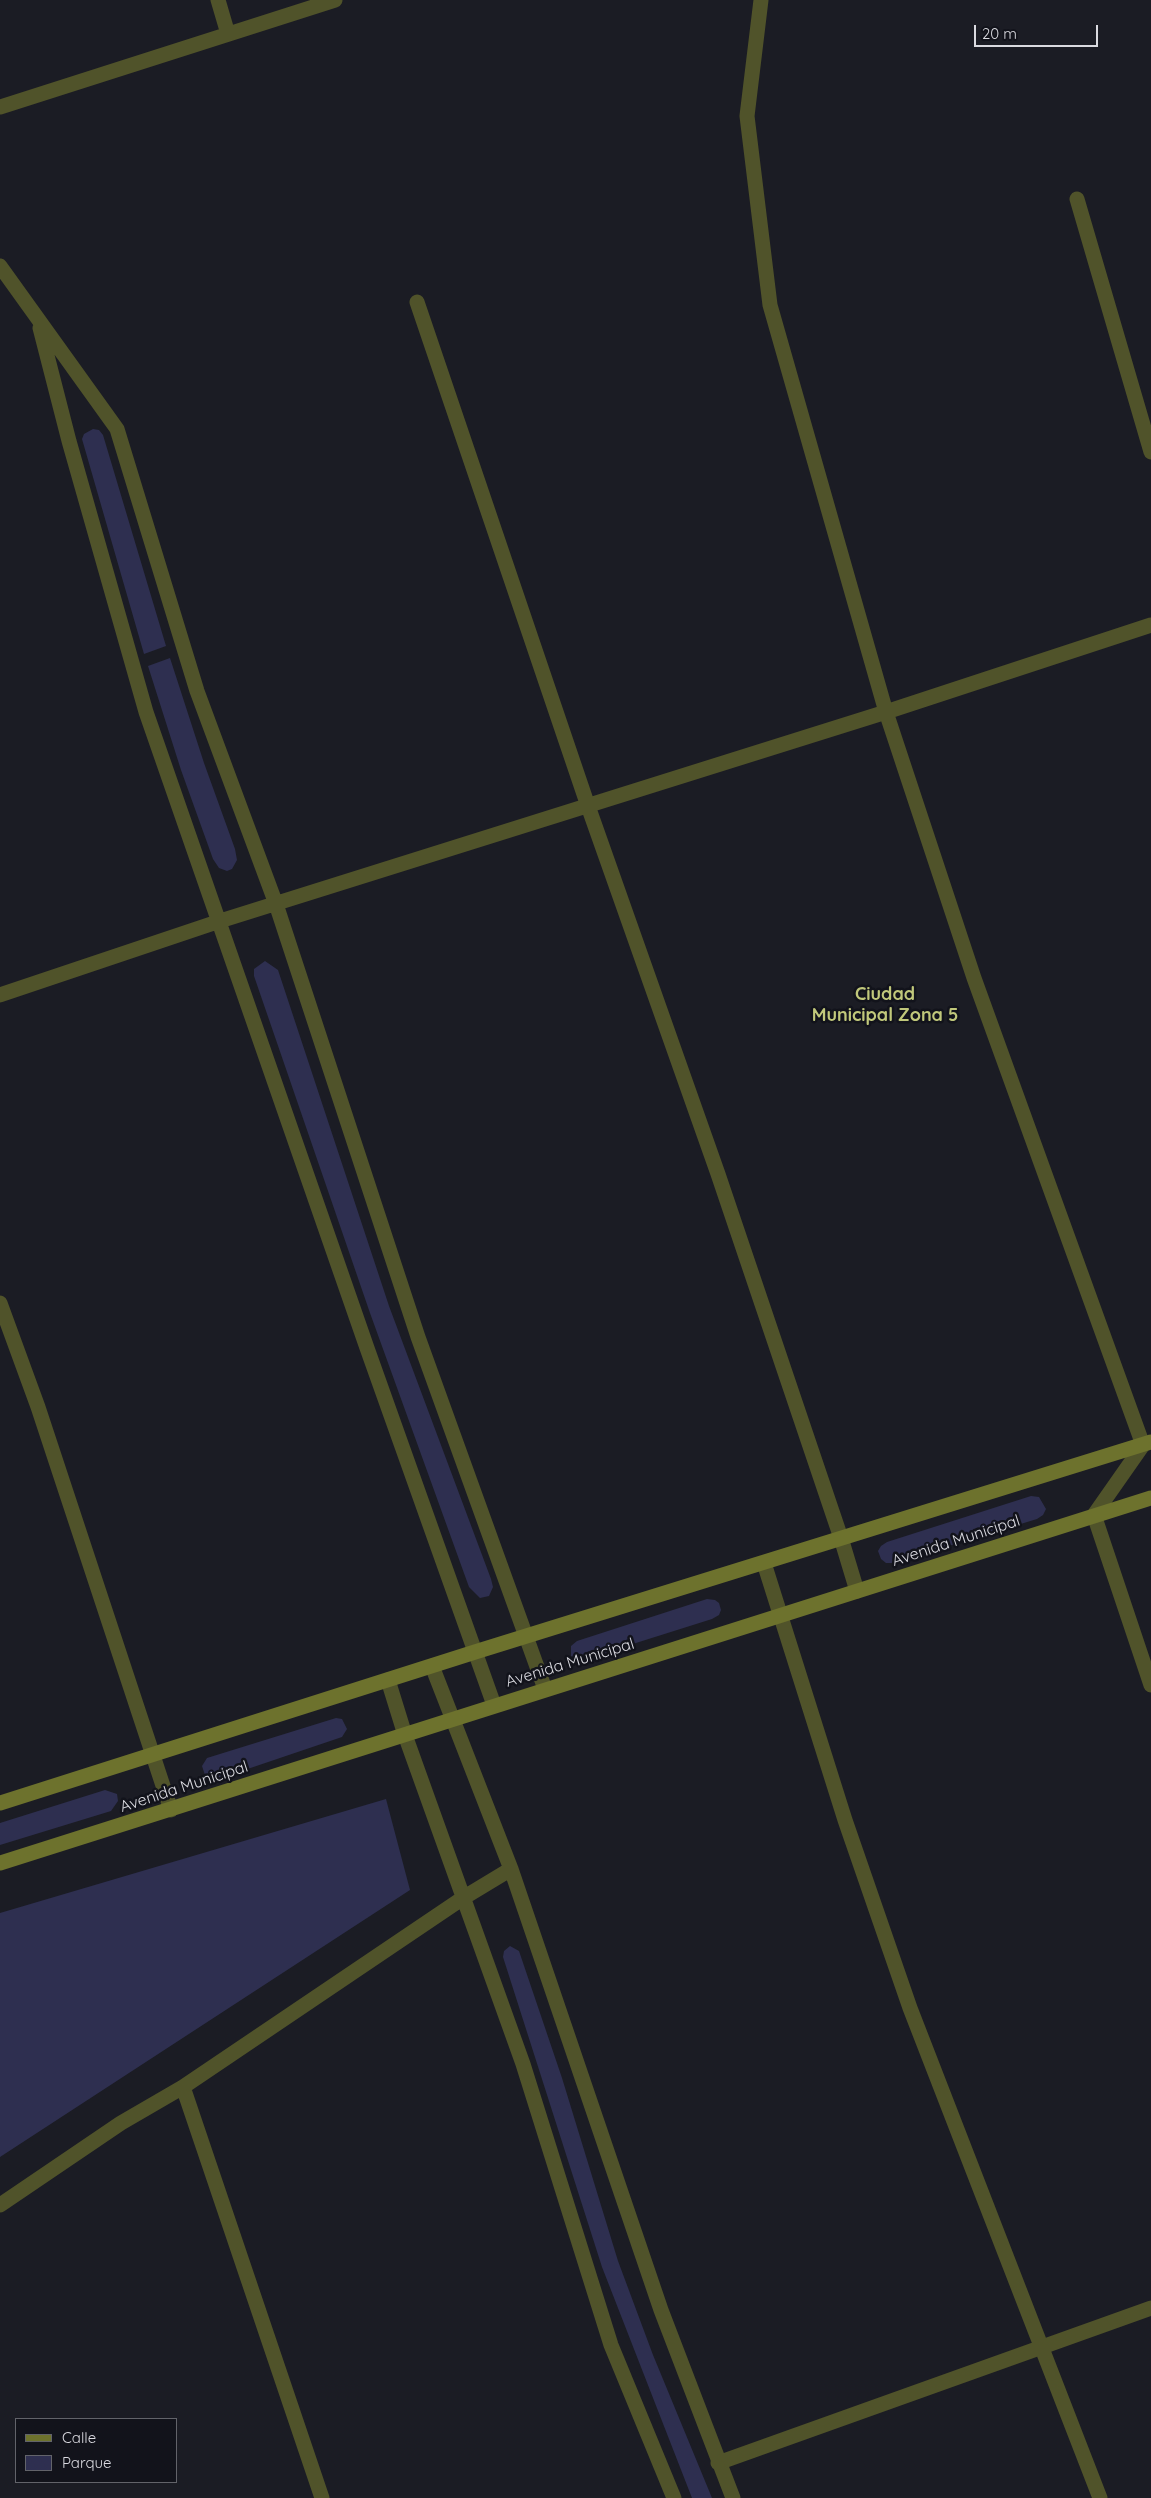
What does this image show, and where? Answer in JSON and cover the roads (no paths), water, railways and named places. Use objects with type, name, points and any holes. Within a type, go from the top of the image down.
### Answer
[{"type":"street","points":[[218,0],[228,34]]},
{"type":"street","points":[[0,107],[335,0]]},
{"type":"street","points":[[761,0],[746,116],[770,305],[886,712],[974,978],[1147,1443]]},
{"type":"street","points":[[1077,199],[1151,452]]},
{"type":"street","points":[[0,266],[117,430],[197,691],[276,904],[418,1337],[545,1689]]},
{"type":"street","points":[[417,302],[588,806],[721,1184],[841,1538],[857,1591]]},
{"type":"street","points":[[38,319],[146,712],[367,1348],[494,1705]]},
{"type":"street","points":[[0,995],[220,921],[886,712],[1151,624]]},
{"type":"street","points":[[0,1303],[38,1407],[171,1810]]},
{"type":"street","points":[[1147,1443],[1094,1515],[1145,1647],[1151,1685]]},
{"type":"street","points":[[0,1803],[475,1652],[1147,1443]]},
{"type":"street","name":"Avenida Municipal","points":[[0,1863],[406,1735],[781,1613],[857,1591],[1151,1498]]},
{"type":"street","points":[[764,1563],[845,1820],[910,2008],[1100,2498]]},
{"type":"street","points":[[432,1666],[511,1869],[661,2310],[732,2498]]},
{"type":"street","points":[[388,1680],[463,1898],[523,2064],[611,2345],[674,2498]]},
{"type":"street","points":[[0,2205],[121,2123],[183,2087],[463,1898],[511,1869]]},
{"type":"street","points":[[183,2087],[322,2498]]},
{"type":"street","points":[[718,2463],[998,2362],[1042,2349],[1151,2308]]},
{"type":"district","name":"Ciudad Municipal Zona 5","points":[[885,1005]]}]
